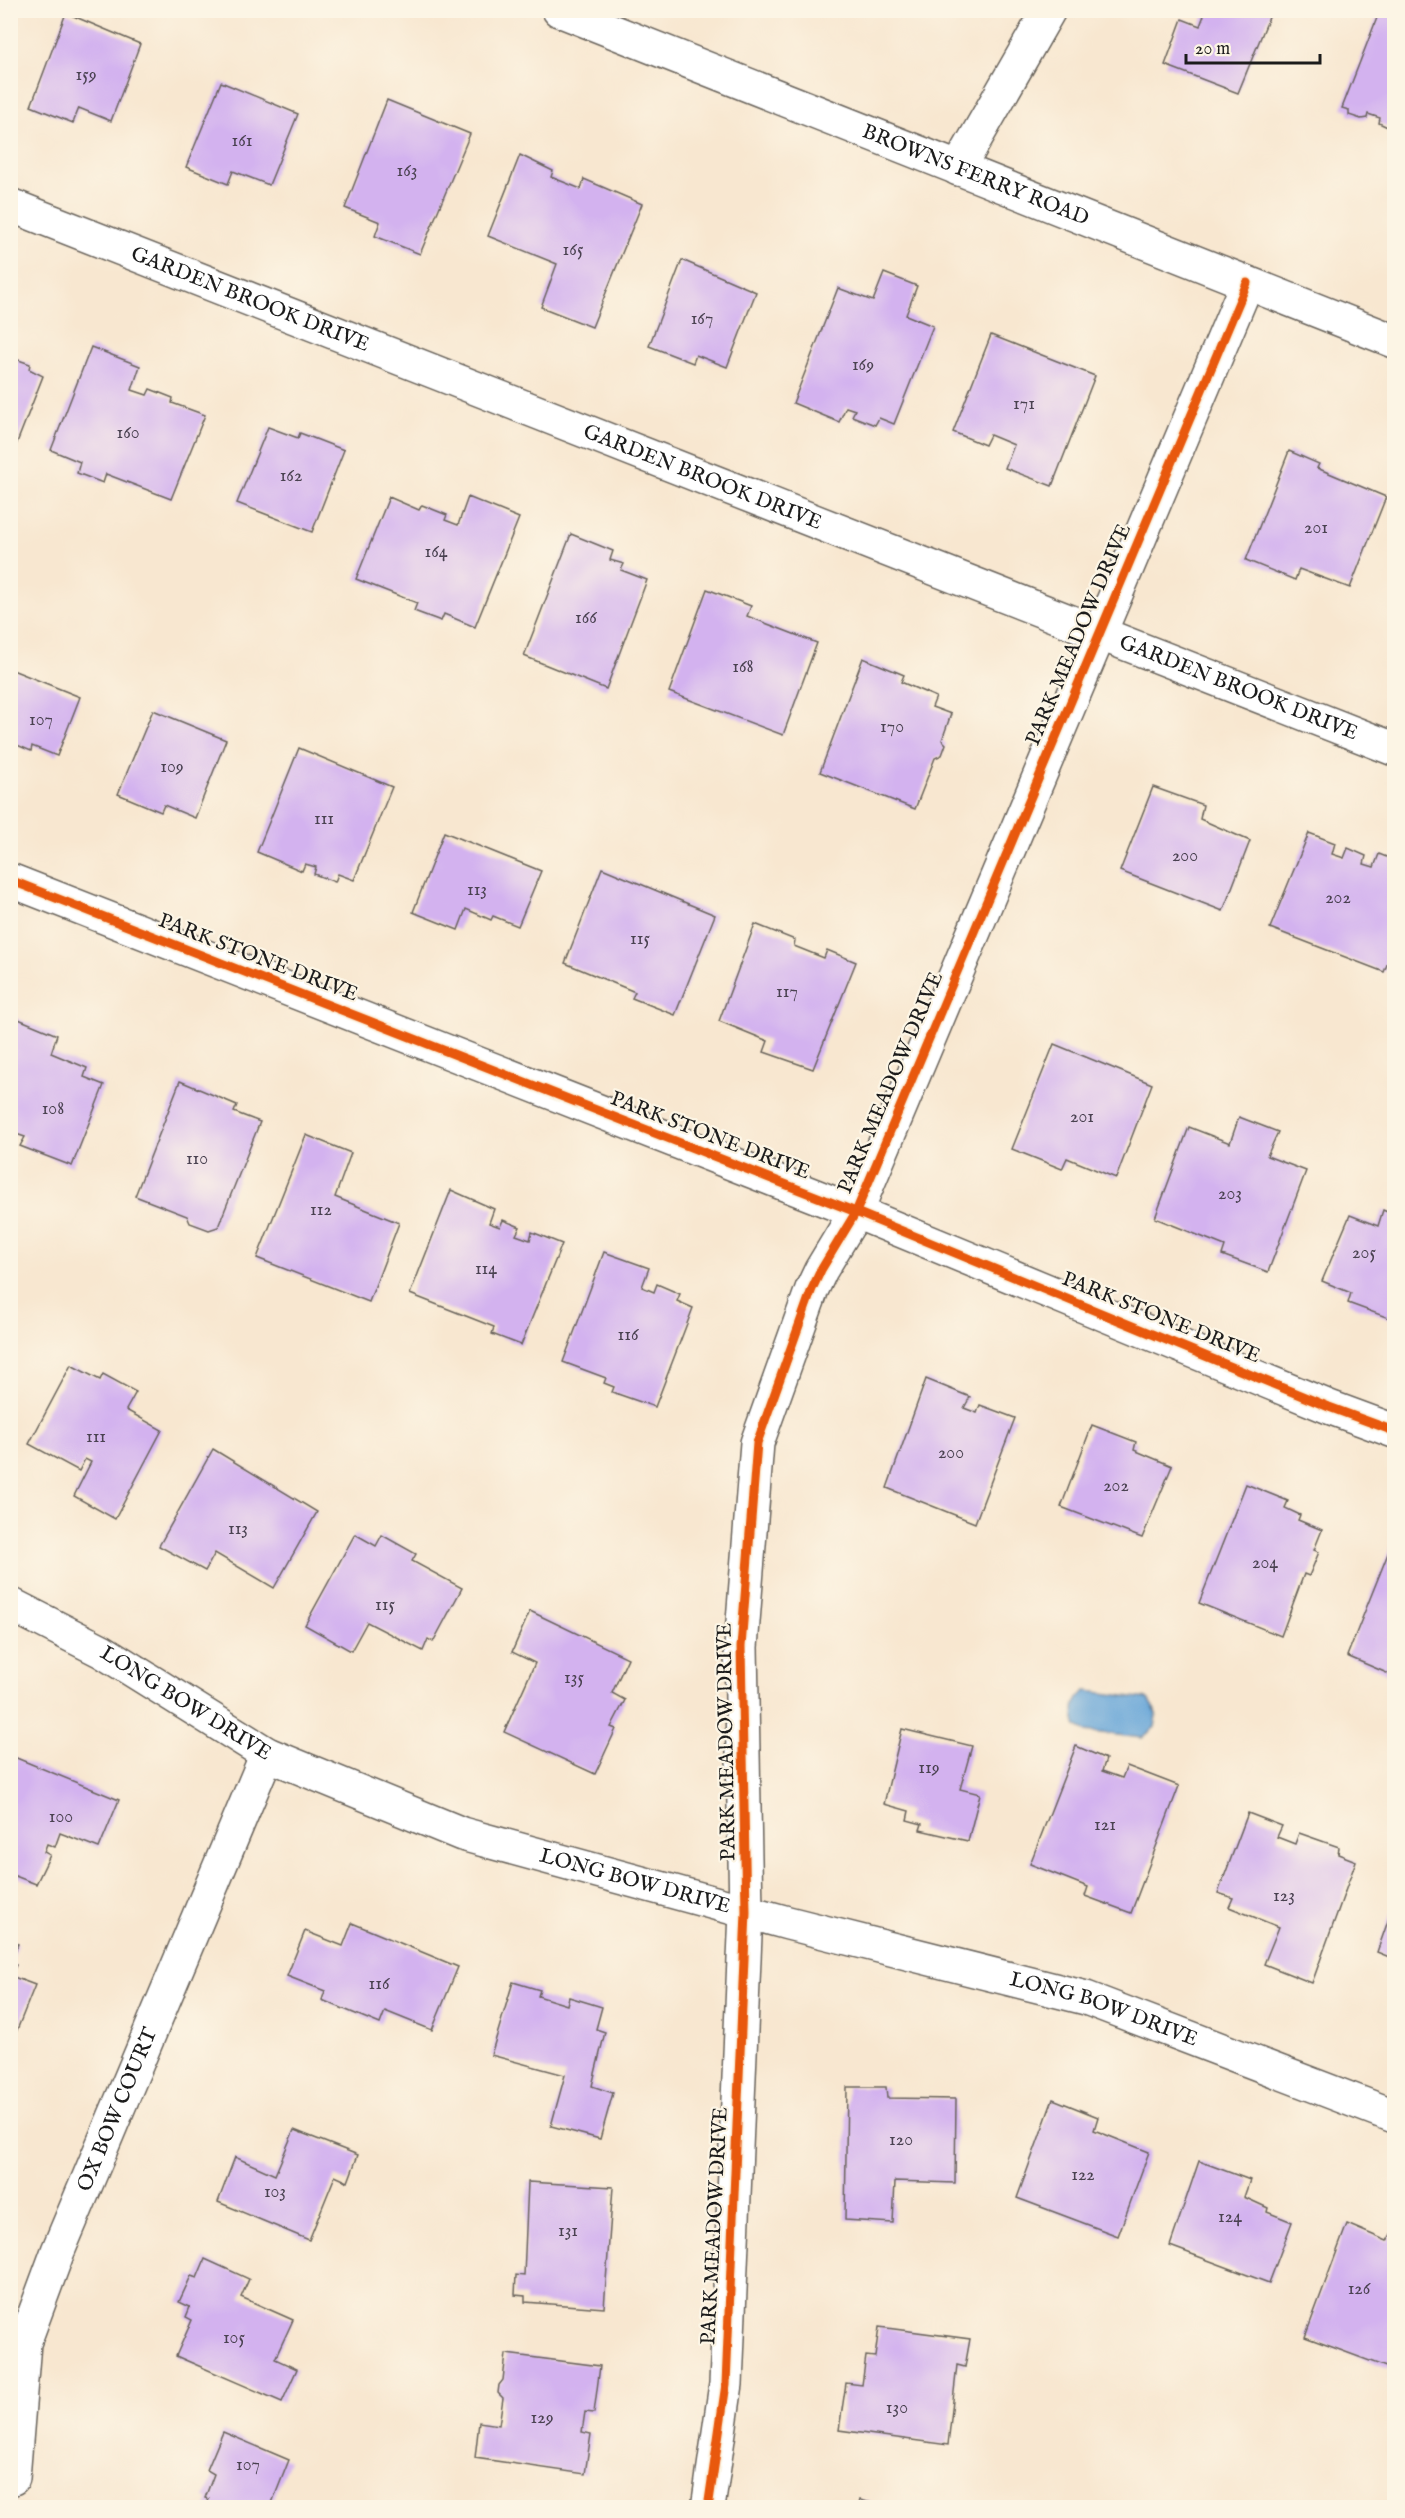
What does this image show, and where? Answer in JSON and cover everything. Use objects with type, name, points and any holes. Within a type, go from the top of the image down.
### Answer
[{"type":"street","name":"BROWNS FERRY ROAD","points":[[559,10],[1395,341]]},
{"type":"street","points":[[958,169],[1049,10]]},
{"type":"street","name":"GARDEN BROOK DRIVE","points":[[10,205],[1395,749]]},
{"type":"street","name":"PARK MEADOW DRIVE","points":[[708,2508],[726,2384],[746,1912],[741,1647],[757,1443],[812,1288],[856,1212],[1247,283]]},
{"type":"street","name":"PARK STONE DRIVE","points":[[10,880],[856,1212],[1318,1402],[1395,1431]]},
{"type":"street","name":"LONG BOW DRIVE","points":[[10,1604],[102,1651],[267,1754],[462,1834],[746,1912],[1086,1998],[1395,2116]]},
{"type":"street","name":"OX BOW COURT","points":[[13,2478],[24,2343],[58,2251],[267,1754]]},
{"type":"water","points":[[1086,1691],[1148,1699],[1157,1714],[1155,1727],[1142,1738],[1085,1731],[1077,1727],[1074,1707]]},
{"type":"building","points":[[1206,10],[1272,10],[1238,93],[1165,65],[1182,19],[1200,26]]},
{"type":"building","points":[[1380,10],[1394,13],[1394,130],[1379,123],[1380,118],[1368,114],[1367,118],[1361,119],[1349,115],[1349,110],[1342,108]]},
{"type":"building","points":[[66,13],[140,44],[111,121],[79,108],[73,123],[31,106]]},
{"type":"building","points":[[221,82],[298,114],[269,185],[233,171],[228,184],[186,167]]},
{"type":"building","points":[[387,100],[470,134],[420,254],[375,236],[380,222],[345,208]]},
{"type":"building","points":[[520,155],[553,171],[551,177],[581,189],[584,179],[642,204],[592,327],[541,307],[557,264],[488,236]]},
{"type":"building","points":[[682,260],[756,292],[727,367],[696,355],[693,363],[649,346]]},
{"type":"building","points":[[884,273],[917,286],[906,315],[933,326],[894,424],[879,418],[875,425],[852,416],[855,410],[846,407],[839,422],[793,403],[838,288],[873,301]]},
{"type":"building","points":[[991,335],[1095,376],[1052,486],[1005,468],[1014,445],[990,435],[985,445],[953,432]]},
{"type":"building","points":[[91,347],[140,366],[132,390],[147,395],[150,389],[173,398],[172,403],[205,415],[171,499],[106,474],[103,483],[77,473],[80,462],[51,450]]},
{"type":"building","points":[[10,357],[30,364],[29,369],[43,376],[11,458]]},
{"type":"building","points":[[268,427],[298,438],[300,433],[344,450],[312,532],[237,503]]},
{"type":"building","points":[[1289,451],[1319,464],[1317,468],[1386,497],[1350,588],[1299,569],[1295,580],[1246,560]]},
{"type":"building","points":[[389,497],[419,510],[422,505],[447,515],[445,520],[458,525],[468,497],[519,518],[475,627],[444,614],[441,621],[414,611],[417,603],[356,579]]},
{"type":"building","points":[[571,534],[613,551],[610,560],[624,564],[621,570],[647,580],[606,689],[524,656]]},
{"type":"building","points":[[707,589],[751,606],[747,616],[817,643],[783,735],[669,692]]},
{"type":"building","points":[[863,658],[904,675],[901,682],[936,697],[932,707],[951,714],[942,740],[946,744],[942,755],[935,758],[915,809],[820,772]]},
{"type":"building","points":[[10,669],[80,697],[57,756],[32,746],[31,751],[10,742]]},
{"type":"building","points":[[153,710],[226,740],[195,818],[164,805],[161,812],[118,794]]},
{"type":"building","points":[[299,748],[392,787],[354,880],[338,874],[335,882],[314,874],[316,867],[305,864],[302,871],[257,852]]},
{"type":"building","points":[[1153,787],[1203,805],[1200,819],[1250,841],[1223,911],[1120,871]]},
{"type":"building","points":[[444,832],[541,871],[518,926],[493,916],[491,920],[466,909],[458,930],[413,912]]},
{"type":"building","points":[[1309,833],[1335,843],[1332,854],[1344,858],[1348,848],[1366,856],[1364,864],[1374,867],[1379,854],[1394,860],[1394,947],[1384,972],[1270,928]]},
{"type":"building","points":[[602,868],[715,915],[675,1015],[632,998],[635,992],[565,963]]},
{"type":"building","points":[[755,924],[795,940],[794,946],[824,958],[827,950],[856,962],[813,1069],[764,1052],[768,1041],[719,1021]]},
{"type":"building","points":[[16,1018],[57,1035],[51,1053],[87,1068],[84,1077],[104,1085],[72,1166],[20,1146],[25,1137],[10,1132],[10,1031]]},
{"type":"building","points":[[1054,1044],[1152,1084],[1116,1178],[1067,1158],[1062,1169],[1012,1149]]},
{"type":"building","points":[[180,1081],[237,1105],[234,1112],[260,1122],[218,1227],[209,1230],[190,1223],[187,1216],[135,1196]]},
{"type":"building","points":[[1239,1117],[1278,1132],[1267,1156],[1306,1171],[1268,1272],[1222,1255],[1225,1246],[1155,1218],[1189,1127],[1230,1143]]},
{"type":"building","points":[[306,1135],[351,1153],[335,1197],[399,1223],[369,1302],[257,1258]]},
{"type":"building","points":[[451,1190],[494,1209],[489,1223],[500,1227],[503,1220],[520,1227],[516,1235],[530,1240],[532,1232],[562,1244],[521,1345],[492,1334],[494,1327],[410,1294]]},
{"type":"building","points":[[1383,1210],[1394,1215],[1394,1320],[1348,1303],[1351,1293],[1322,1281],[1350,1215],[1378,1226]]},
{"type":"building","points":[[604,1252],[649,1268],[642,1287],[654,1292],[657,1284],[680,1294],[677,1301],[693,1308],[655,1407],[612,1392],[614,1387],[604,1383],[606,1378],[563,1362]]},
{"type":"building","points":[[71,1365],[100,1380],[103,1374],[136,1392],[126,1410],[162,1430],[115,1519],[74,1496],[91,1462],[85,1459],[79,1471],[29,1444]]},
{"type":"building","points":[[926,1379],[970,1397],[964,1408],[977,1413],[980,1405],[1015,1418],[975,1523],[887,1488]]},
{"type":"building","points":[[1092,1425],[1136,1442],[1134,1450],[1172,1466],[1142,1538],[1061,1507]]},
{"type":"building","points":[[213,1449],[317,1512],[274,1588],[215,1553],[205,1571],[159,1546]]},
{"type":"building","points":[[1246,1484],[1288,1501],[1285,1508],[1300,1515],[1298,1520],[1322,1530],[1314,1550],[1319,1552],[1309,1576],[1304,1574],[1281,1636],[1199,1603]]},
{"type":"building","points":[[355,1534],[376,1546],[382,1535],[416,1554],[412,1561],[462,1588],[433,1642],[428,1639],[423,1651],[367,1622],[351,1651],[305,1625]]},
{"type":"building","points":[[1394,1542],[1394,1676],[1347,1656]]},
{"type":"building","points":[[530,1611],[628,1658],[612,1693],[625,1700],[611,1727],[616,1729],[595,1774],[504,1732],[535,1663],[512,1652]]},
{"type":"building","points":[[902,1729],[972,1746],[960,1789],[980,1794],[968,1841],[920,1830],[922,1824],[907,1820],[909,1811],[884,1804]]},
{"type":"building","points":[[1076,1746],[1106,1759],[1102,1771],[1122,1778],[1127,1766],[1179,1786],[1131,1913],[1085,1896],[1088,1887],[1030,1864]]},
{"type":"building","points":[[14,1757],[119,1800],[99,1848],[60,1833],[55,1847],[47,1844],[44,1852],[50,1855],[36,1884],[10,1874],[10,1766]]},
{"type":"building","points":[[1248,1813],[1282,1826],[1277,1837],[1295,1844],[1299,1833],[1339,1847],[1338,1854],[1356,1861],[1312,1983],[1264,1964],[1279,1927],[1229,1907],[1233,1898],[1218,1893]]},
{"type":"building","points":[[1394,1904],[1394,1959],[1377,1952]]},
{"type":"building","points":[[352,1923],[458,1967],[432,2030],[385,2011],[380,2024],[322,2000],[325,1991],[287,1976],[305,1931],[343,1946]]},
{"type":"building","points":[[10,1941],[18,1944],[11,1962],[10,1961]]},
{"type":"building","points":[[10,1964],[16,1965],[11,1976],[35,1985],[15,2035],[10,2033]]},
{"type":"building","points":[[513,1982],[540,1990],[538,1996],[567,2005],[569,1997],[602,2007],[596,2029],[605,2032],[592,2086],[613,2093],[600,2139],[551,2126],[565,2075],[491,2055]]},
{"type":"building","points":[[847,2087],[886,2087],[887,2098],[956,2099],[955,2183],[895,2181],[893,2223],[845,2220]]},
{"type":"building","points":[[1053,2099],[1098,2117],[1094,2130],[1149,2152],[1118,2236],[1017,2198]]},
{"type":"building","points":[[294,2130],[358,2155],[348,2182],[335,2176],[309,2240],[218,2202],[235,2157],[275,2175]]},
{"type":"building","points":[[1199,2161],[1250,2180],[1244,2197],[1268,2208],[1267,2212],[1292,2222],[1269,2283],[1170,2246]]},
{"type":"building","points":[[528,2182],[613,2187],[604,2308],[525,2302],[525,2296],[515,2295],[516,2275],[524,2276]]},
{"type":"building","points":[[1347,2224],[1387,2241],[1391,2234],[1394,2236],[1394,2370],[1305,2337]]},
{"type":"building","points":[[205,2259],[249,2279],[241,2297],[293,2320],[275,2359],[297,2369],[282,2402],[176,2356],[192,2320],[186,2317],[190,2307],[179,2302],[191,2276],[197,2278]]},
{"type":"building","points":[[879,2327],[970,2339],[965,2367],[957,2365],[948,2445],[839,2430],[846,2383],[862,2385],[866,2356],[875,2357]]},
{"type":"building","points":[[506,2354],[600,2366],[594,2413],[585,2412],[582,2432],[591,2434],[585,2474],[475,2458],[479,2422],[499,2425],[503,2398],[498,2393],[499,2385],[503,2380]]},
{"type":"building","points":[[223,2432],[289,2460],[270,2508],[206,2508],[209,2499],[205,2498],[214,2474],[207,2470]]},
{"type":"building","points":[[860,2500],[888,2507],[888,2508],[858,2508]]},
{"type":"cycle path","points":[[708,2508],[726,2384],[746,1912],[741,1647],[757,1443],[812,1289],[856,1212],[1247,283]]},
{"type":"cycle path","points":[[10,880],[856,1212],[1329,1407],[1394,1431]]}]
